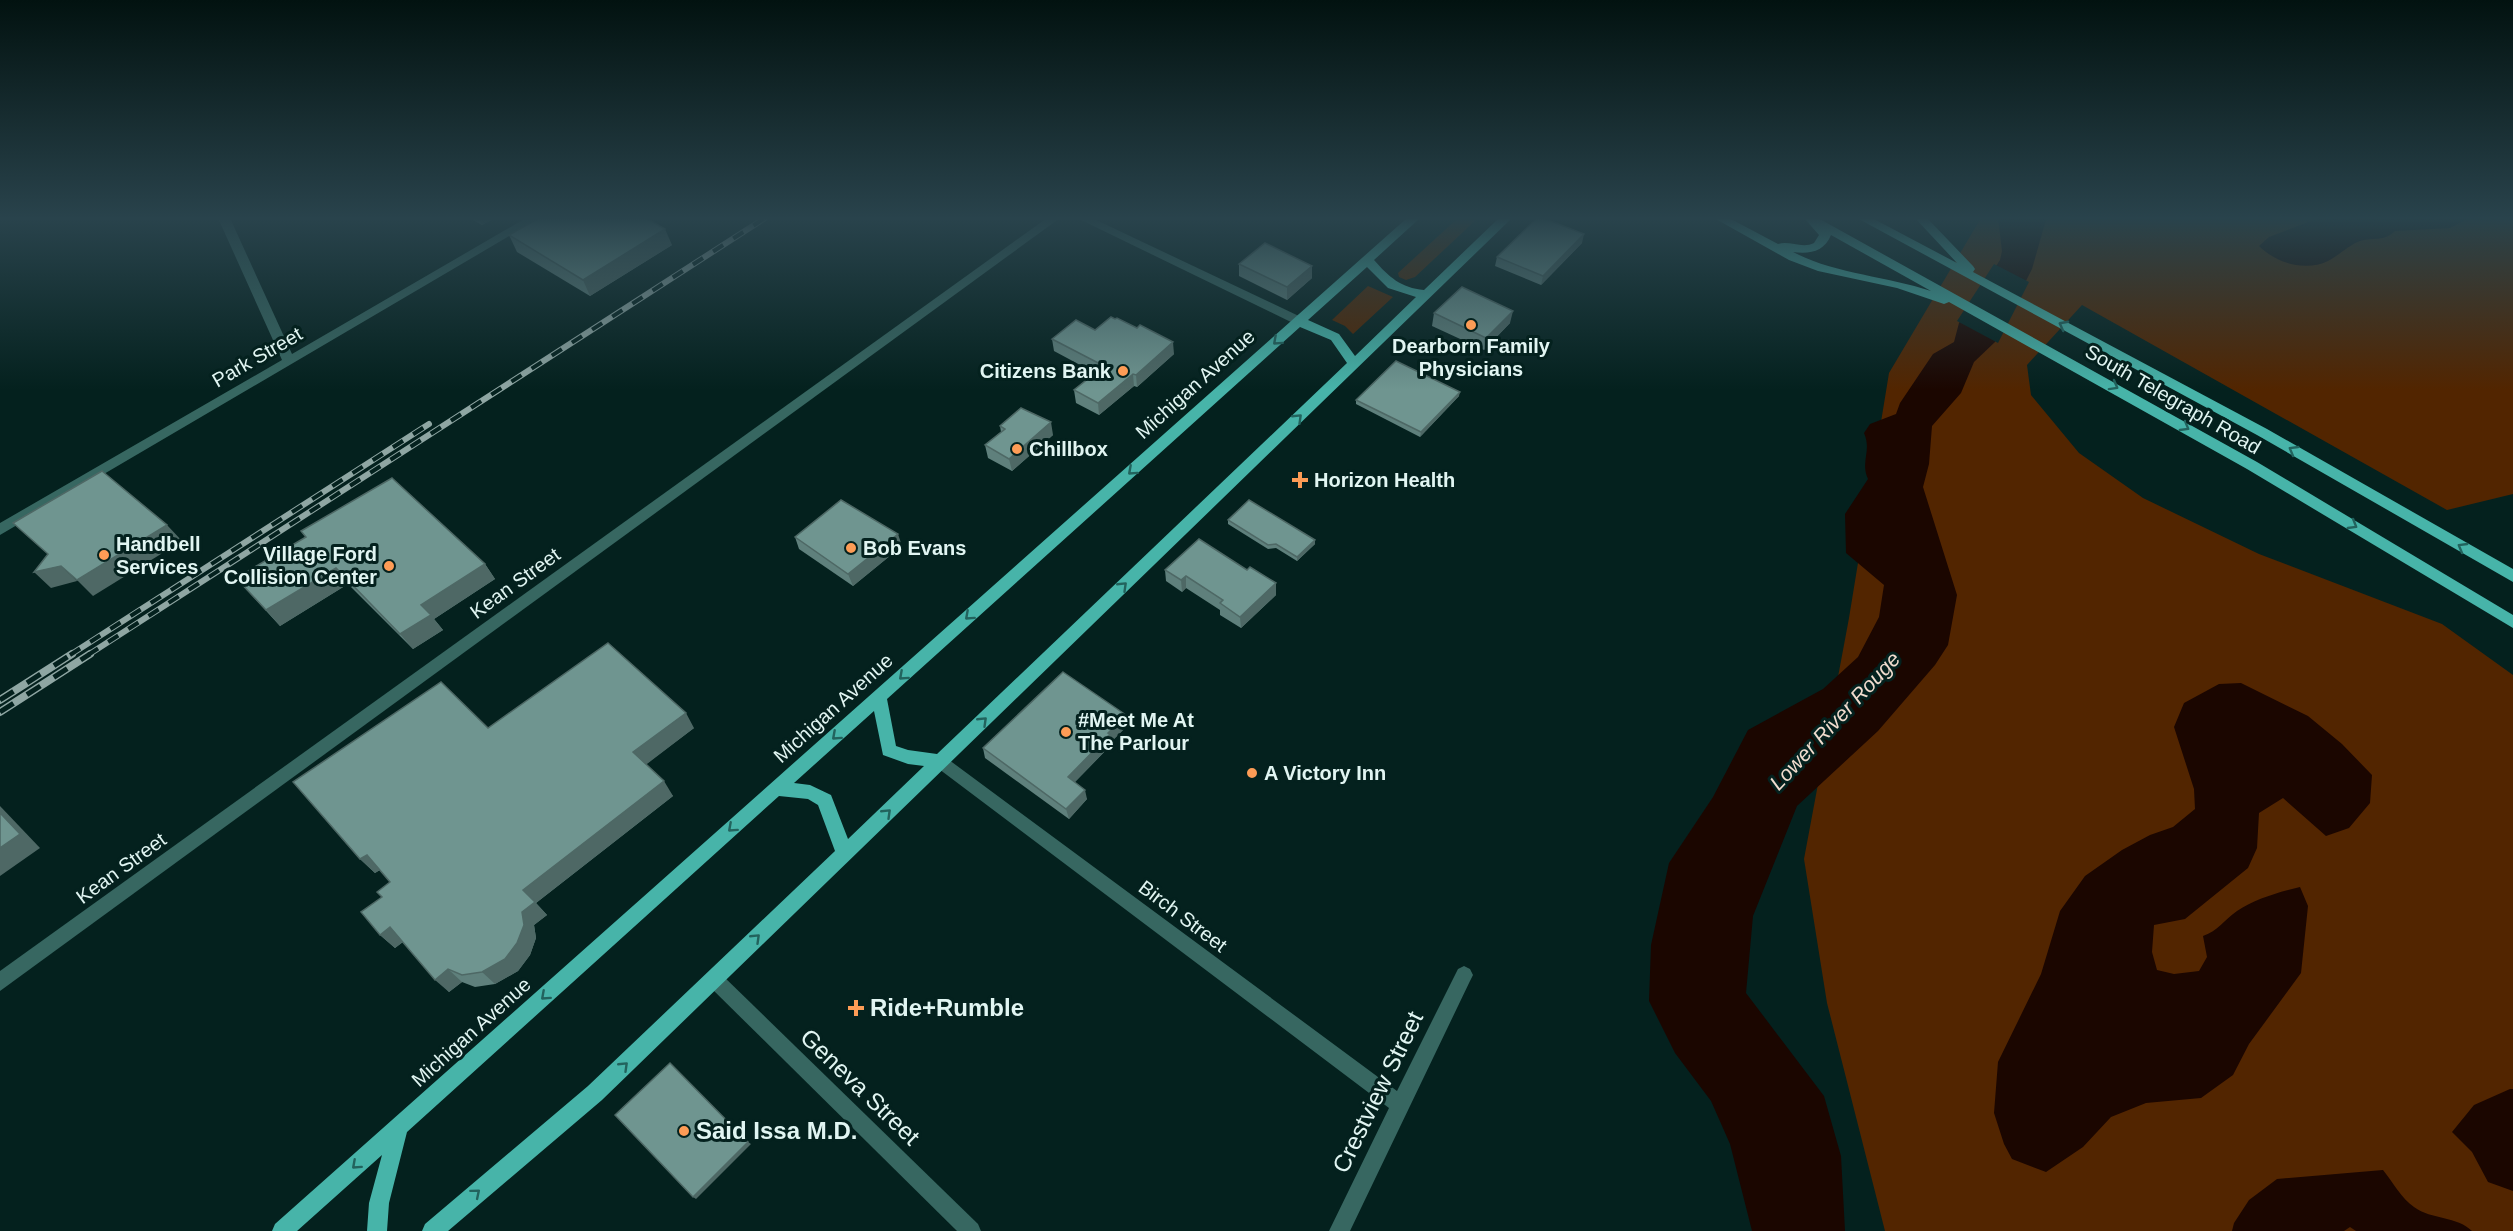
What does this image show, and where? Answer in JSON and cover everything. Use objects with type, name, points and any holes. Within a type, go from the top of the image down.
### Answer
[{"type":"main road","name":"Michigan Avenue","points":[[282,1231],[1351,275]]},
{"type":"main road","points":[[1380,275],[1386,283],[1396,289],[1408,293],[1427,294]]},
{"type":"main road","points":[[432,1231],[595,1093],[1446,275]]},
{"type":"main road","points":[[1856,275],[1899,285],[1967,307]]},
{"type":"main road","name":"South Telegraph Road","points":[[1912,275],[2026,337],[2351,524],[2513,622]]},
{"type":"main road","name":"South Telegraph Road","points":[[1972,275],[2262,432],[2513,576]]},
{"type":"main road","points":[[1299,321],[1335,337],[1354,364]]},
{"type":"main road","points":[[879,697],[889,750],[908,757],[941,761]]},
{"type":"main road","points":[[776,789],[810,792],[825,800],[844,854]]},
{"type":"main road","points":[[377,1231],[379,1203],[399,1126]]},
{"type":"street","points":[[250,275],[289,361]]},
{"type":"street","name":"Park Street","points":[[0,530],[436,275]]},
{"type":"street","name":"Kean Street","points":[[0,982],[975,275]]},
{"type":"street","points":[[1203,275],[1299,321]]},
{"type":"street","name":"Birch Street","points":[[941,761],[1400,1105]]},
{"type":"street","name":"Crestview Street","points":[[1339,1231],[1464,975]]},
{"type":"street","name":"Geneva Street","points":[[714,979],[971,1231]]},
{"type":"shaded area","points":[[1399,275],[1417,275],[1406,280]]},
{"type":"shaded area","points":[[1947,275],[2513,275],[2513,494],[2447,510],[2082,305],[2027,365],[2031,395],[2079,453],[2143,498],[2259,554],[2442,624],[2513,675],[2513,1231],[1885,1231],[1827,1003],[1804,859],[1849,618],[1889,373]]},
{"type":"shaded area","points":[[1368,286],[1393,297],[1353,334],[1345,326],[1332,320]]},
{"type":"water","name":"Lower River Rouge","points":[[1990,275],[2029,275],[1995,342],[1974,362],[1961,393],[1932,426],[1929,464],[1923,487],[1957,595],[1948,645],[1935,665],[1878,731],[1797,806],[1753,916],[1746,993],[1824,1096],[1841,1156],[1845,1231],[1752,1231],[1730,1144],[1711,1101],[1675,1053],[1649,1001],[1651,945],[1669,863],[1713,797],[1748,730],[1823,689],[1858,657],[1879,617],[1884,585],[1846,553],[1845,514],[1868,479],[1865,467],[1867,445],[1864,433],[1870,424],[1896,414],[1900,403],[1933,354],[1954,342],[1959,323]]},
{"type":"water","points":[[2241,683],[2308,716],[2342,744],[2372,775],[2370,803],[2349,828],[2326,836],[2283,798],[2259,813],[2257,848],[2248,868],[2185,919],[2154,925],[2152,952],[2157,970],[2174,974],[2199,971],[2207,957],[2203,936],[2251,903],[2300,887],[2308,906],[2301,973],[2249,1044],[2233,1075],[2201,1098],[2146,1103],[2111,1117],[2083,1147],[2046,1172],[2012,1159],[2004,1144],[1994,1113],[1998,1062],[2041,974],[2060,911],[2085,876],[2122,850],[2150,835],[2173,827],[2195,809],[2194,789],[2174,727],[2184,703],[2219,684]]},
{"type":"water","points":[[2513,1089],[2513,1191],[2488,1182],[2472,1152],[2452,1132],[2474,1105]]},
{"type":"water","points":[[2383,1170],[2401,1195],[2414,1207],[2459,1223],[2472,1231],[2356,1231],[2350,1227],[2344,1231],[2232,1231],[2234,1223],[2249,1200],[2277,1179]]},
{"type":"pier","points":[[1987,275],[2016,275],[2029,282],[1998,343],[1957,321]]},
{"type":"building","points":[[576,275],[590,275],[583,280]]},
{"type":"building","points":[[1263,275],[1301,275],[1287,287]]},
{"type":"building","points":[[1462,287],[1513,311],[1486,338],[1434,313]]},
{"type":"building","name":"Citizens Bank","points":[[1111,317],[1137,328],[1140,325],[1173,342],[1136,375],[1133,374],[1098,403],[1074,390],[1104,366],[1052,339],[1076,320],[1095,330]]},
{"type":"building","points":[[1396,361],[1460,392],[1421,432],[1356,400]]},
{"type":"building","points":[[1021,408],[1051,422],[1009,459],[985,445],[1005,429],[1000,426]]},
{"type":"building","name":"Handbell Services","points":[[102,471],[167,525],[77,580],[61,566],[34,572],[48,554],[13,523]]},
{"type":"building","name":"Village Ford Collision Center","points":[[392,478],[485,564],[421,605],[431,615],[400,634],[336,568],[266,610],[236,578],[306,537],[301,531]]},
{"type":"building","name":"Bob Evans","points":[[841,500],[898,534],[848,574],[795,537]]},
{"type":"building","points":[[1249,500],[1315,540],[1297,557],[1276,544],[1268,545],[1228,520]]},
{"type":"building","points":[[1199,539],[1247,570],[1250,567],[1276,583],[1240,617],[1220,603],[1223,600],[1186,576],[1181,580],[1165,570]]},
{"type":"building","points":[[608,643],[686,713],[633,752],[664,781],[523,890],[535,902],[522,912],[524,925],[517,943],[505,959],[482,972],[462,975],[448,969],[435,980],[390,927],[380,935],[361,912],[382,897],[377,892],[390,882],[367,855],[360,859],[293,782],[441,682],[488,728]]},
{"type":"building","name":"#Meet Me At The Parlour","points":[[1063,672],[1126,715],[1068,777],[1085,790],[1066,809],[983,748]]},
{"type":"building","points":[[0,813],[20,834],[0,848]]},
{"type":"building","name":"Said Issa M.D.","points":[[670,1063],[748,1142],[693,1197],[615,1115]]},
{"type":"railway","points":[[88,655],[676,275]]},
{"type":"railway","points":[[70,655],[429,424]]},
{"type":"railway","points":[[0,700],[72,654]]},
{"type":"railway","points":[[0,712],[90,654]]},
{"type":"place","name":"Dearborn Family Physicians","points":[[1471,325]]},
{"type":"place","name":"Citizens Bank","points":[[1123,371]]},
{"type":"place","name":"Chillbox","points":[[1017,449]]},
{"type":"place","name":"Horizon Health","points":[[1300,480]]},
{"type":"place","name":"Bob Evans","points":[[851,548]]},
{"type":"place","name":"Handbell Services","points":[[104,555]]},
{"type":"place","name":"Village Ford Collision Center","points":[[389,566]]},
{"type":"place","name":"#Meet Me At The Parlour","points":[[1066,732]]},
{"type":"place","name":"A Victory Inn","points":[[1252,773]]},
{"type":"place","name":"Ride+Rumble","points":[[856,1008]]},
{"type":"place","name":"Said Issa M.D.","points":[[684,1131]]}]
